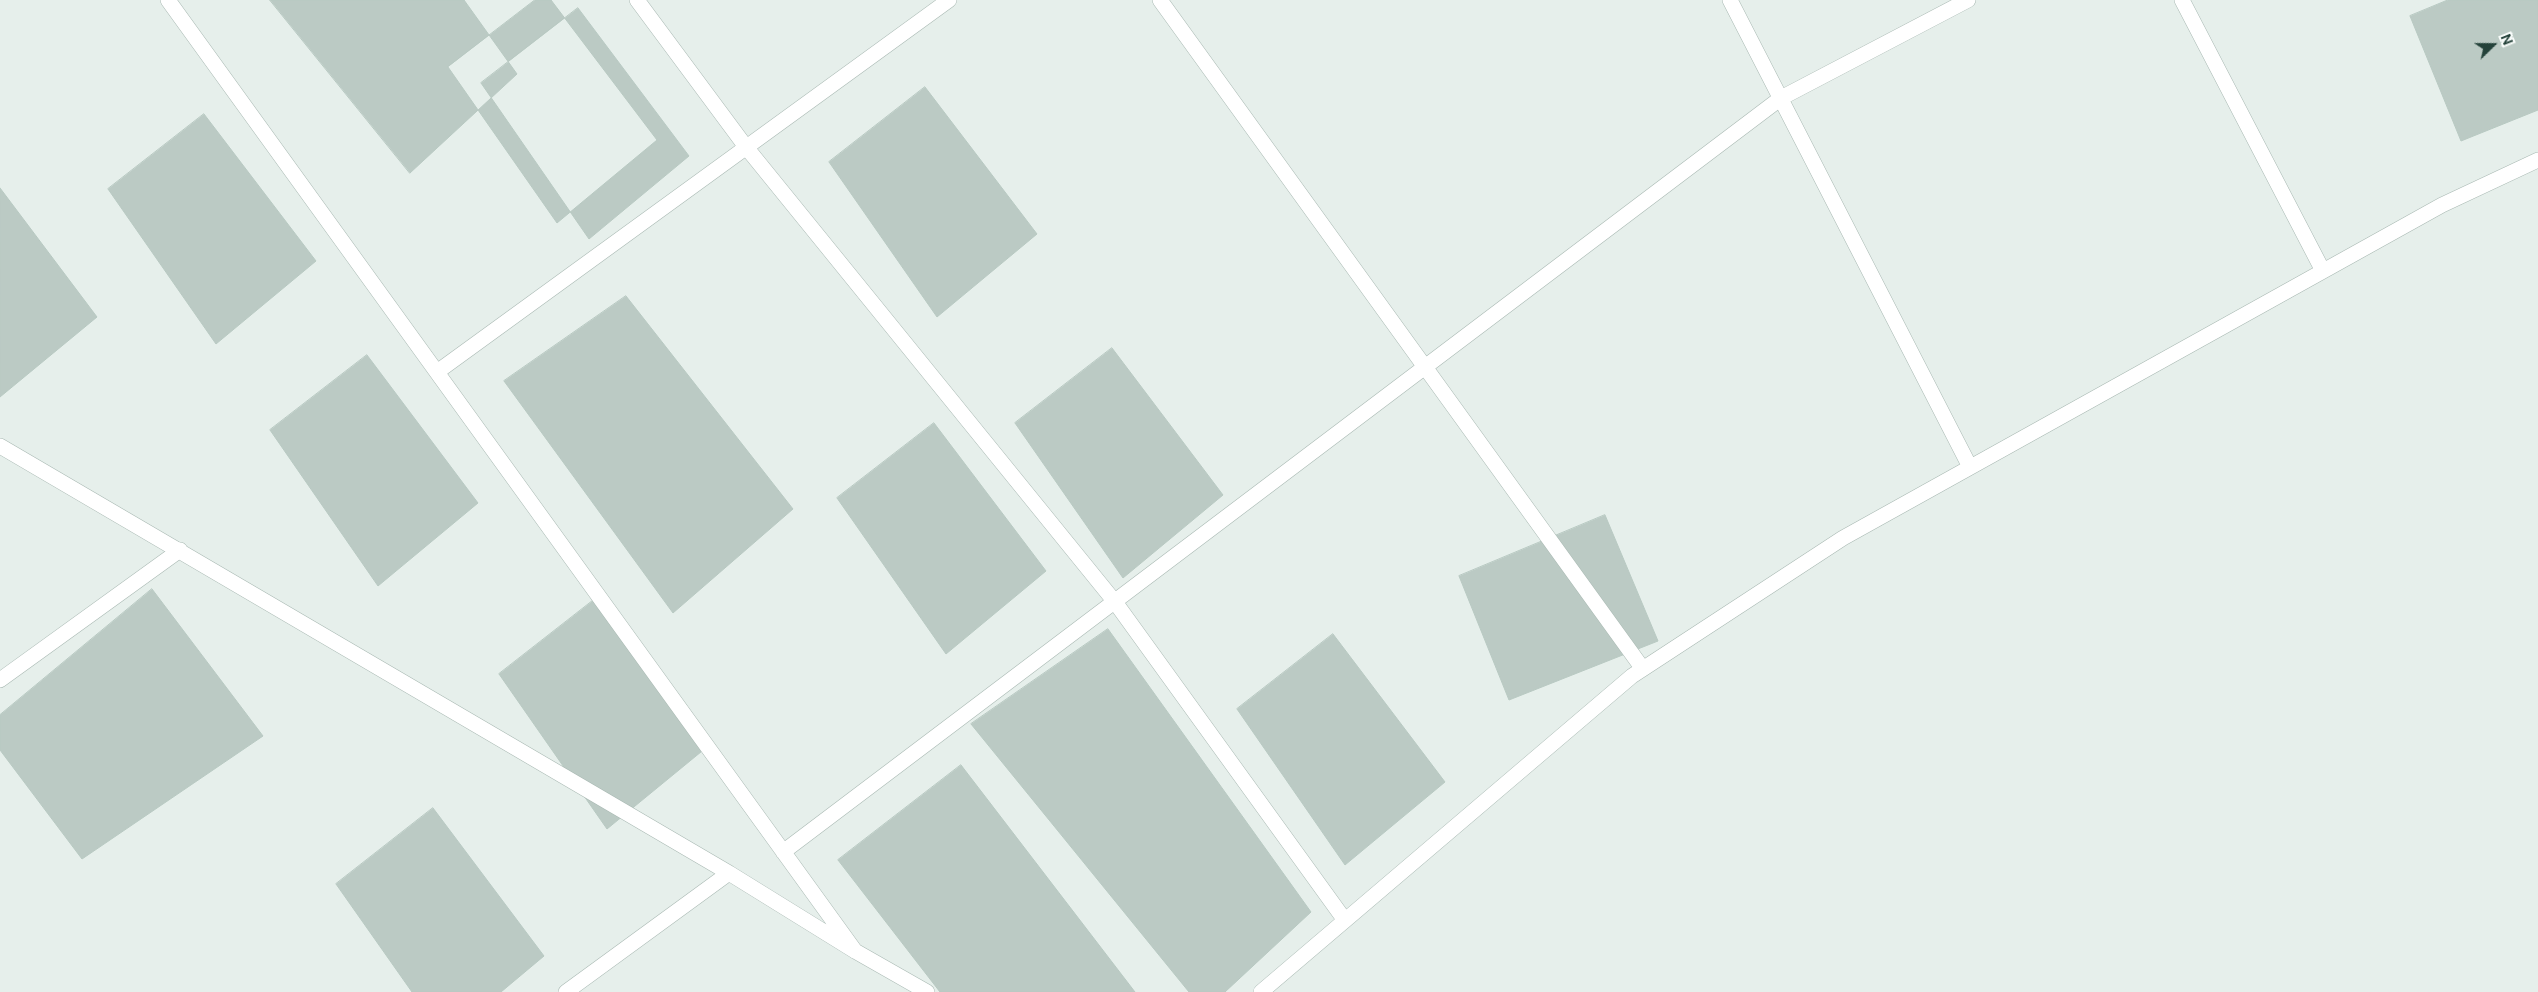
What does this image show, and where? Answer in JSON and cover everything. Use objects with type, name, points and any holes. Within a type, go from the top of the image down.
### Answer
[{"type":"street","points":[[168,0],[855,950]]},
{"type":"street","points":[[637,0],[746,147],[1115,602],[1344,919]]},
{"type":"street","points":[[437,372],[950,0]]},
{"type":"street","points":[[1160,0],[1643,669]]},
{"type":"street","points":[[1730,0],[1970,467]]},
{"type":"street","points":[[783,852],[1781,98],[1968,0]]},
{"type":"street","points":[[2182,0],[2323,271]]},
{"type":"street","points":[[1261,992],[1584,715],[1643,669],[1843,538],[2442,205],[2538,160]]},
{"type":"street","points":[[0,446],[729,873],[927,992]]},
{"type":"street","points":[[0,680],[180,550]]},
{"type":"street","points":[[566,992],[729,873]]},
{"type":"building","points":[[270,0],[464,0],[517,74],[410,173]]},
{"type":"building","points":[[535,0],[551,0],[657,140],[557,223],[448,67]]},
{"type":"building","points":[[2448,0],[2538,0],[2538,110],[2461,141],[2410,16]]},
{"type":"building","points":[[578,8],[689,156],[589,239],[481,83]]},
{"type":"building","points":[[925,87],[1037,234],[937,317],[829,162]]},
{"type":"building","points":[[204,114],[316,261],[216,344],[108,189]]},
{"type":"building","points":[[0,188],[97,317],[0,397]]},
{"type":"building","points":[[626,296],[793,509],[673,613],[504,381]]},
{"type":"building","points":[[1112,348],[1223,495],[1123,578],[1015,423]]},
{"type":"building","points":[[367,355],[478,503],[378,586],[270,430]]},
{"type":"building","points":[[934,423],[1046,571],[946,654],[837,498]]},
{"type":"building","points":[[1605,515],[1658,641],[1509,700],[1459,576]]},
{"type":"building","points":[[152,589],[263,736],[82,859],[0,750],[0,715]]},
{"type":"building","points":[[595,599],[707,747],[607,829],[499,674]]},
{"type":"building","points":[[1108,629],[1311,912],[1225,992],[1189,992],[971,724]]},
{"type":"building","points":[[1333,634],[1445,782],[1345,865],[1237,709]]},
{"type":"building","points":[[961,765],[1135,992],[940,992],[838,860]]},
{"type":"building","points":[[433,808],[544,956],[501,992],[412,992],[336,884]]}]
